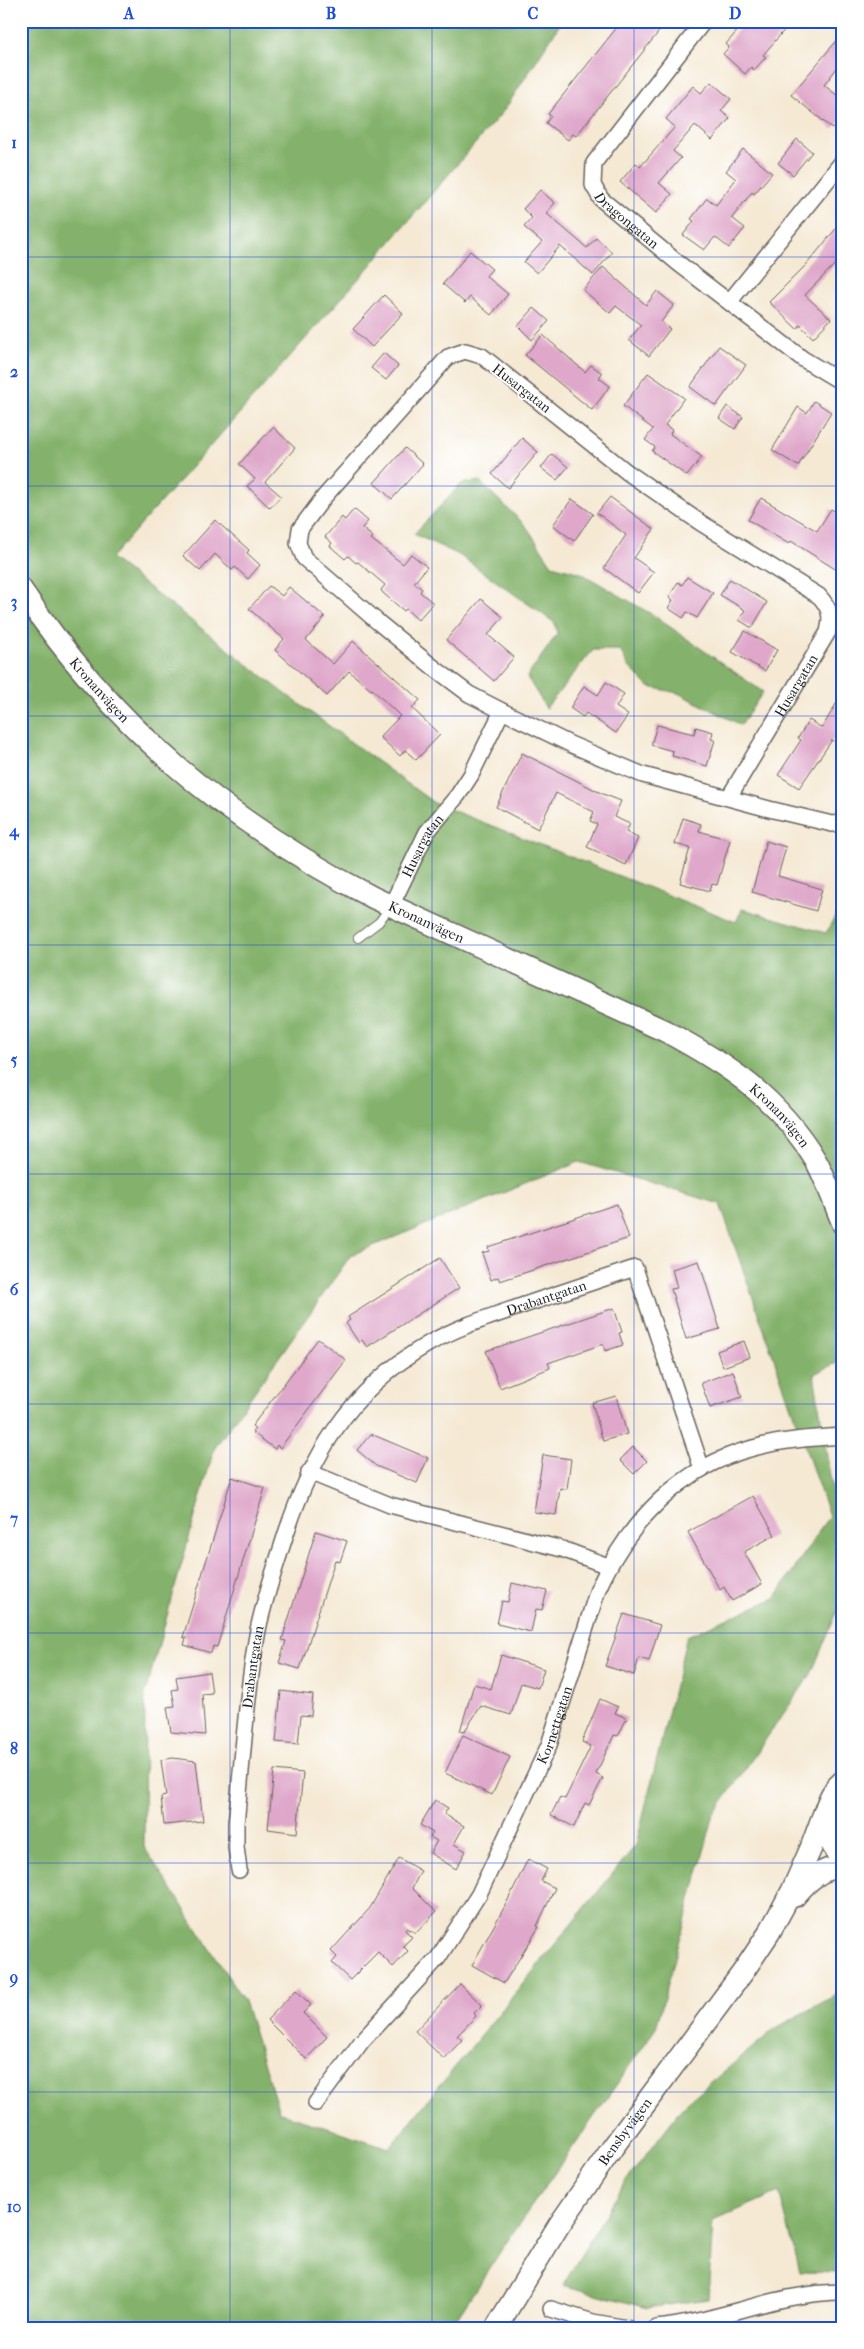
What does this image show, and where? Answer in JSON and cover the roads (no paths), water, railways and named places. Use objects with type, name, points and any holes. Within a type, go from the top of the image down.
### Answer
[{"type":"street","name":"Dragongatan","points":[[704,21],[594,163],[592,173],[593,185],[601,198],[678,263],[730,301],[803,359],[843,383]]},
{"type":"street","points":[[730,301],[843,162]]},
{"type":"street","name":"Husargatan","points":[[729,797],[828,632],[831,618],[828,606],[819,596],[701,523],[627,472],[482,356],[465,351],[448,357],[324,497],[300,529],[298,543],[304,558],[379,623],[469,694],[502,711],[623,768],[768,809],[832,824],[843,823]]},
{"type":"street","name":"Kronanvägen","points":[[21,589],[44,624],[85,676],[157,750],[207,794],[251,826],[328,874],[391,906],[646,1022],[706,1053],[738,1073],[752,1084],[796,1132],[816,1161],[843,1224]]},
{"type":"street","name":"Husargatan","points":[[391,906],[426,832],[458,795],[472,775],[502,711]]},
{"type":"street","name":"Drabantgatan","points":[[239,1870],[236,1824],[258,1628],[266,1596],[294,1506],[309,1472],[334,1430],[355,1404],[378,1381],[427,1345],[478,1321],[635,1268],[702,1469]]},
{"type":"street","name":"Kornettgatan","points":[[316,2102],[362,2041],[438,1958],[478,1894],[549,1745],[591,1609],[608,1566],[626,1537],[650,1509],[674,1488],[702,1469],[751,1448],[792,1440],[843,1436]]},
{"type":"street","points":[[309,1472],[390,1505],[562,1549],[608,1566]]},
{"type":"street","name":"Bensbyvägen","points":[[763,1942],[792,1891],[812,1848],[834,1789],[843,1780]]},
{"type":"street","points":[[827,1806],[825,1814],[826,1831],[833,1847],[843,1858]]},
{"type":"street","name":"Bensbyvägen","points":[[496,2328],[558,2225],[607,2154],[743,1972],[796,1896],[811,1879],[823,1871],[843,1866]]},
{"type":"street","points":[[656,2328],[685,2324],[775,2300],[843,2292]]},
{"type":"street","points":[[552,2309],[593,2322],[627,2328]]},
{"type":"lane","points":[[358,938],[379,922],[391,906]]}]
